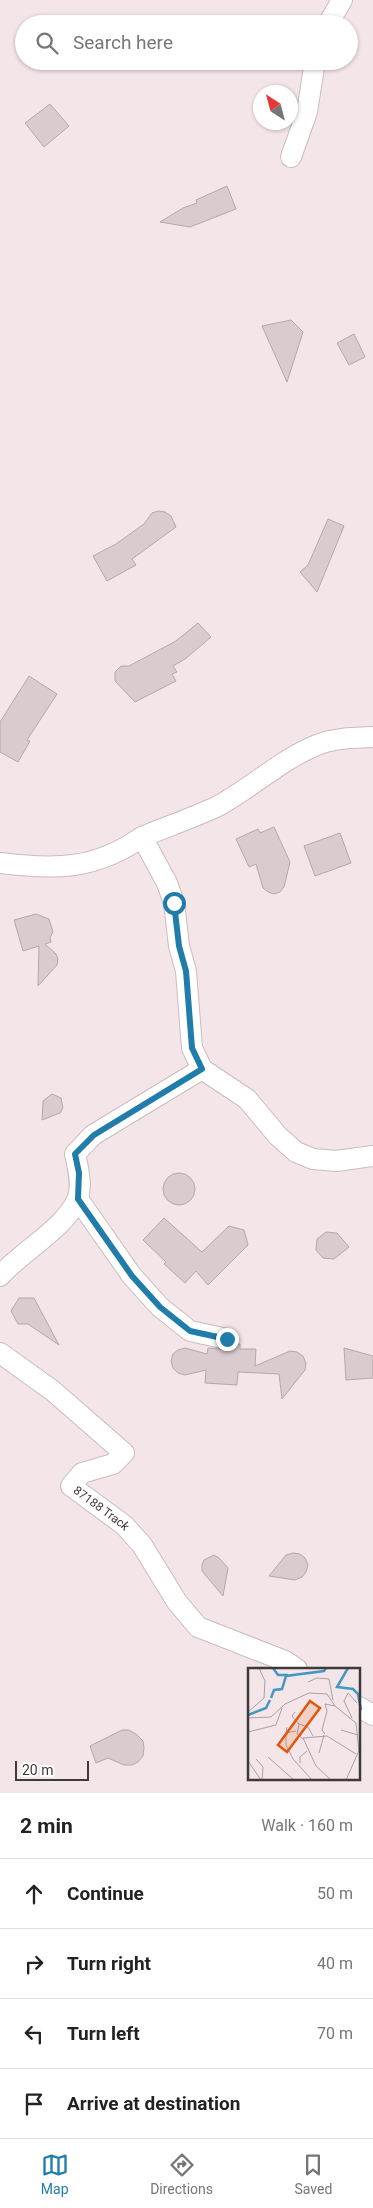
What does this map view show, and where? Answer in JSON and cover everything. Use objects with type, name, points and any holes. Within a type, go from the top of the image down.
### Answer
[{"type":"street","points":[[333,15],[342,0]]},
{"type":"street","points":[[292,157],[306,112],[313,70]]},
{"type":"street","points":[[0,864],[53,867],[83,865],[121,852],[142,837],[216,807],[255,784],[301,752],[318,744],[341,739],[373,737]]},
{"type":"street","points":[[142,837],[167,883],[174,903],[179,946],[186,971],[192,1048],[202,1069],[247,1099],[278,1136],[296,1152],[313,1159],[336,1161],[373,1156]]},
{"type":"street","points":[[0,1276],[65,1219],[78,1199],[79,1173],[75,1154],[94,1135],[202,1069]]},
{"type":"street","points":[[78,1199],[132,1276],[160,1307],[190,1331],[227,1339]]},
{"type":"street","name":"87188 Track","points":[[0,1353],[53,1391],[124,1453],[114,1464],[82,1473],[71,1486],[124,1525],[136,1538],[177,1602],[198,1627],[285,1661],[296,1668]]},
{"type":"street","points":[[360,1708],[373,1715]]},
{"type":"building","points":[[50,104],[69,126],[44,147],[25,123]]},
{"type":"building","points":[[227,186],[236,209],[190,227],[160,222],[183,208],[197,203],[196,200]]},
{"type":"building","points":[[291,320],[303,332],[287,382],[262,326]]},
{"type":"building","points":[[354,334],[365,357],[349,365],[337,343]]},
{"type":"building","points":[[158,511],[165,512],[171,516],[176,527],[132,559],[136,565],[107,581],[93,556],[116,544],[144,524],[152,513]]},
{"type":"building","points":[[328,519],[344,526],[317,592],[300,572],[308,565]]},
{"type":"building","points":[[198,623],[211,637],[185,659],[173,666],[177,672],[172,674],[176,681],[135,702],[115,681],[115,672],[121,666],[129,666],[176,641]]},
{"type":"building","points":[[29,676],[57,694],[27,740],[30,741],[18,762],[0,752],[0,722]]},
{"type":"building","points":[[274,827],[290,862],[284,887],[280,892],[274,894],[263,888],[256,864],[249,867],[236,839],[258,829],[260,833]]},
{"type":"building","points":[[340,833],[351,863],[315,876],[304,846]]},
{"type":"building","points":[[36,914],[49,919],[53,932],[50,937],[51,942],[45,944],[56,954],[58,959],[57,965],[38,986],[39,946],[23,951],[14,920]]},
{"type":"building","points":[[52,1094],[61,1098],[63,1108],[60,1113],[42,1120],[43,1101]]},
{"type":"building","points":[[179,1173],[190,1178],[195,1189],[190,1200],[179,1205],[168,1200],[163,1189],[168,1178]]},
{"type":"building","points":[[164,1218],[202,1252],[229,1226],[244,1230],[248,1245],[208,1285],[196,1271],[185,1283],[164,1264],[166,1262],[143,1240]]},
{"type":"building","points":[[326,1232],[337,1233],[349,1247],[334,1259],[323,1258],[316,1250],[317,1239]]},
{"type":"building","points":[[19,1298],[34,1298],[59,1345],[28,1324],[18,1324],[11,1311]]},
{"type":"building","points":[[237,1344],[240,1344],[240,1349],[256,1349],[255,1366],[290,1351],[297,1352],[303,1356],[306,1363],[305,1370],[282,1399],[279,1374],[238,1372],[237,1385],[205,1383],[206,1370],[185,1375],[178,1373],[173,1368],[171,1361],[173,1354],[178,1350],[185,1348],[207,1354],[208,1348],[230,1350]]},
{"type":"building","points":[[344,1348],[373,1356],[373,1378],[346,1380]]},
{"type":"building","points":[[300,1554],[305,1558],[308,1565],[302,1577],[295,1580],[269,1576],[286,1555]]},
{"type":"building","points":[[214,1555],[228,1568],[223,1596],[202,1571],[204,1560]]},
{"type":"building","points":[[122,1730],[129,1730],[143,1741],[143,1756],[132,1765],[124,1765],[108,1758],[96,1763],[90,1746]]},
{"type":"route","points":[[174,903],[179,946],[186,971],[186,994],[192,1048],[202,1069],[94,1135],[75,1154],[79,1173],[78,1199],[132,1276],[160,1307],[190,1331],[227,1339]]}]
